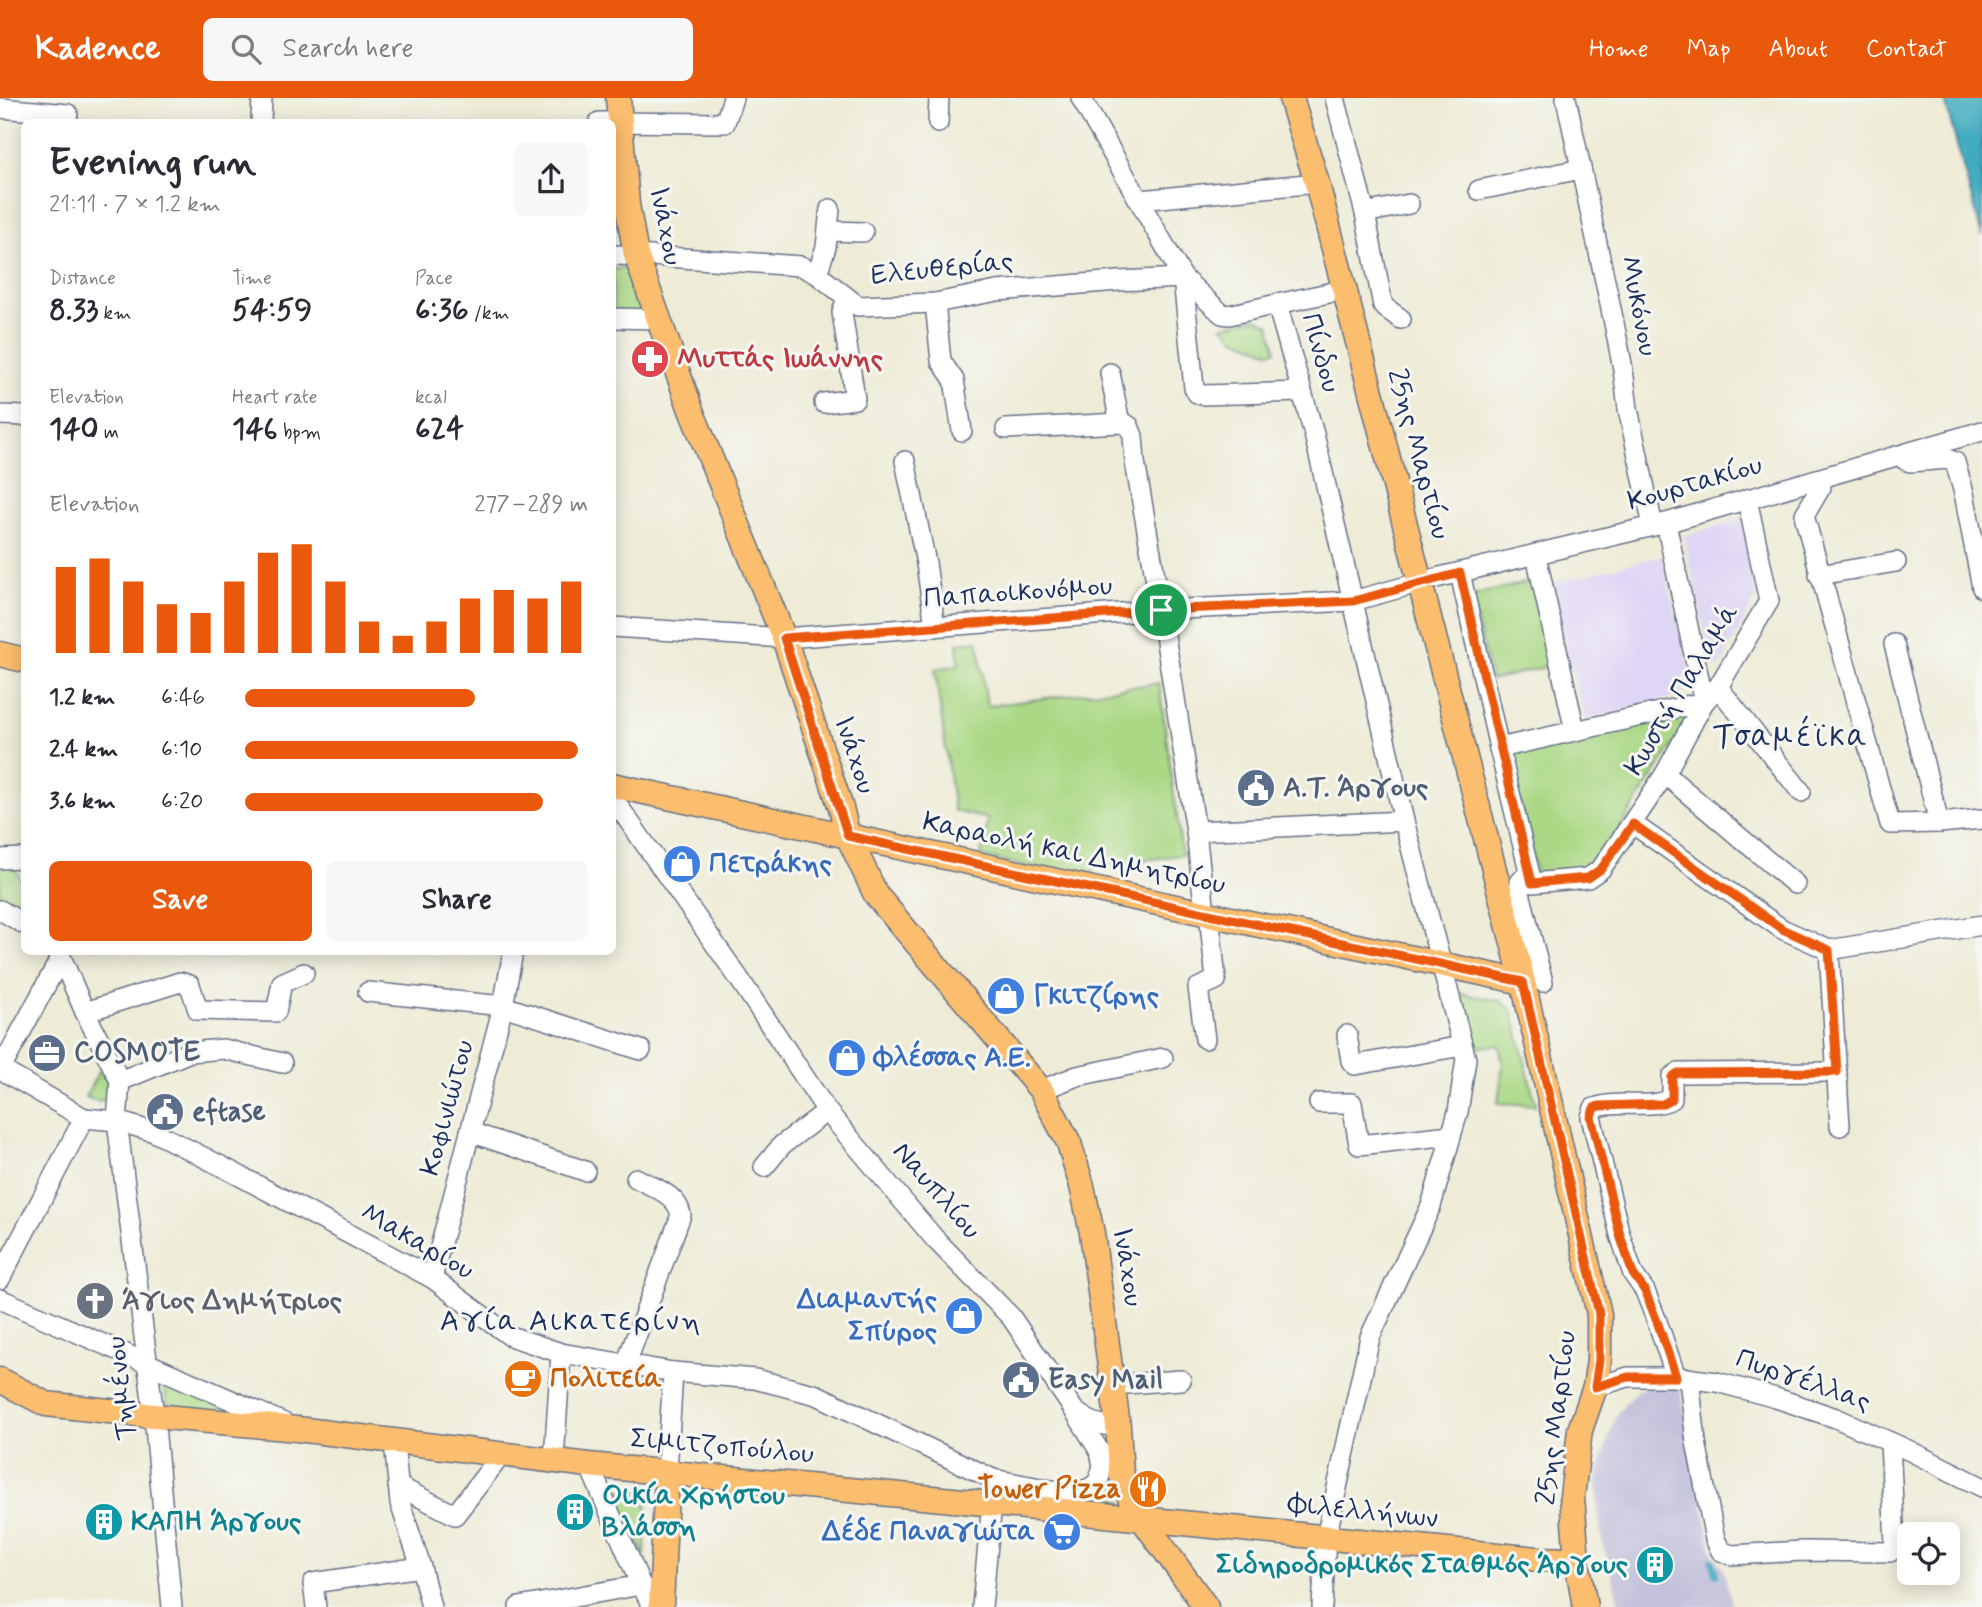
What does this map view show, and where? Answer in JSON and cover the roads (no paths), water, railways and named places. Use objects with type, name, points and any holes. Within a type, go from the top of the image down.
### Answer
[{"type":"main road","name":"25ης Μαρτίου","points":[[1291,98],[1317,183],[1421,583],[1533,982],[1599,1314],[1599,1360],[1595,1387],[1580,1430],[1572,1497],[1577,1560],[1585,1607]]},
{"type":"main road","name":"Ινάχου","points":[[616,136],[628,204],[624,255],[658,319],[691,410],[784,638],[848,836],[876,895],[1041,1090],[1069,1143],[1092,1233],[1118,1426]]},
{"type":"main road","points":[[0,654],[21,659]]},
{"type":"main road","name":"Καραολή και Δημητρίου","points":[[616,786],[1533,982]]},
{"type":"main road","name":"Σιμιτζοπούλου","points":[[0,1380],[46,1404],[297,1429],[589,1465],[1143,1520]]},
{"type":"main road","points":[[1118,1426],[1121,1473],[1131,1500],[1206,1607]]},
{"type":"main road","points":[[661,1607],[667,1472]]},
{"type":"main road","name":"Φιλελλήνων","points":[[1143,1520],[1538,1559],[1577,1560]]},
{"type":"street","points":[[261,119],[262,98]]},
{"type":"street","points":[[612,114],[725,123],[733,98]]},
{"type":"street","points":[[937,123],[939,98]]},
{"type":"street","name":"Πίνδου","points":[[1081,98],[1183,278],[1222,314],[1229,315],[1277,304],[1314,434],[1404,821],[1466,1059],[1458,1112],[1431,1206],[1370,1337],[1326,1538],[1322,1607]]},
{"type":"street","points":[[1335,98],[1365,213],[1383,306],[1401,319]]},
{"type":"street","name":"Μυκόνου","points":[[1566,98],[1614,323],[1628,409],[1704,702]]},
{"type":"street","points":[[0,108],[68,111]]},
{"type":"street","points":[[1479,190],[1581,169]]},
{"type":"street","points":[[1140,200],[1317,183]]},
{"type":"street","points":[[1365,213],[1409,204]]},
{"type":"street","points":[[817,274],[828,231],[830,209]]},
{"type":"street","points":[[828,231],[863,232]]},
{"type":"street","name":"Ελευθερίας","points":[[624,255],[801,266],[817,274],[858,306],[935,303],[997,291],[1183,278]]},
{"type":"street","points":[[1183,278],[1194,388],[1197,393],[1203,395],[1302,391]]},
{"type":"street","points":[[1277,304],[1343,290]]},
{"type":"street","points":[[824,403],[855,399],[842,312],[847,299]]},
{"type":"street","points":[[935,303],[941,361],[954,380],[962,431]]},
{"type":"street","points":[[616,318],[658,319]]},
{"type":"street","points":[[1110,373],[1120,423]]},
{"type":"street","points":[[0,415],[21,416]]},
{"type":"street","points":[[1006,429],[1120,423],[1129,426],[1133,436],[1135,462],[1196,831],[1216,980],[1198,988],[1205,1039]]},
{"type":"street","name":"Κουρτακίου","points":[[1421,583],[1659,524],[1982,431]]},
{"type":"street","points":[[1900,455],[1906,462],[1947,458],[1955,462],[1964,493],[1982,588]]},
{"type":"street","points":[[905,461],[935,627]]},
{"type":"street","points":[[1821,478],[1821,487],[1805,514],[1819,575],[1891,824],[1982,819]]},
{"type":"street","name":"Κωστή Παλαμά","points":[[1531,878],[1588,878],[1601,869],[1665,774],[1704,702],[1718,687],[1769,601],[1747,499]]},
{"type":"street","points":[[1536,555],[1575,731]]},
{"type":"street","points":[[1819,575],[1896,562]]},
{"type":"street","points":[[1460,573],[1531,878],[1521,882],[1519,889],[1533,982]]},
{"type":"street","name":"Παπαοικονόμου","points":[[616,627],[784,638],[1161,610],[1353,601],[1421,583]]},
{"type":"street","points":[[1894,644],[1939,823]]},
{"type":"street","points":[[1718,687],[1801,792]]},
{"type":"street","points":[[1499,748],[1704,702]]},
{"type":"street","points":[[1665,774],[1796,884]]},
{"type":"street","name":"Ναυπλίου","points":[[616,803],[738,977],[827,1111],[936,1238],[1011,1317],[1074,1410],[1096,1425],[1118,1426]]},
{"type":"street","points":[[1196,831],[1404,821]]},
{"type":"street","points":[[1633,824],[1782,929],[1829,950],[1982,925]]},
{"type":"street","points":[[0,859],[21,858]]},
{"type":"street","points":[[0,910],[21,921]]},
{"type":"street","points":[[1829,950],[1840,1126]]},
{"type":"street","points":[[58,955],[120,1081],[190,1052],[223,1049],[282,1063]]},
{"type":"street","points":[[0,1279],[84,1118],[1,1069],[58,955]]},
{"type":"street","name":"Κοφινιώτου","points":[[432,1278],[503,1006],[512,955]]},
{"type":"street","points":[[85,1012],[180,982],[190,985],[198,1010],[276,1012],[282,984],[304,973]]},
{"type":"street","points":[[368,992],[503,1006],[641,1050]]},
{"type":"street","points":[[1347,1035],[1351,1061],[1355,1065],[1462,1046]]},
{"type":"street","points":[[1041,1090],[1077,1076],[1163,1058]]},
{"type":"street","points":[[1837,1072],[1678,1073],[1672,1077],[1672,1099],[1663,1104],[1620,1104],[1594,1108],[1591,1117],[1620,1235],[1633,1274],[1645,1291],[1682,1377],[1715,1539],[1721,1551],[1732,1555],[1803,1551],[1891,1552],[1895,1544],[1890,1442]]},
{"type":"street","name":"Τημένου","points":[[120,1081],[117,1121],[148,1362],[172,1607]]},
{"type":"street","points":[[1319,1103],[1352,1104],[1359,1145],[1451,1135]]},
{"type":"street","points":[[764,1167],[782,1145],[827,1111]]},
{"type":"street","name":"Μακαρίου","points":[[84,1118],[117,1121],[154,1132],[432,1278],[510,1336],[561,1353],[673,1372],[755,1379],[817,1395],[993,1479],[1051,1490],[1079,1492],[1098,1482],[1103,1466],[1100,1451],[1074,1410]]},
{"type":"street","points":[[470,1132],[585,1171]]},
{"type":"street","points":[[626,1364],[681,1215],[680,1206],[675,1199],[636,1178]]},
{"type":"street","name":"Σιμιτζοπούλου","points":[[0,1299],[297,1429]]},
{"type":"street","points":[[554,1460],[561,1353]]},
{"type":"street","points":[[667,1472],[673,1372]]},
{"type":"street","name":"Πυργέλλας","points":[[1595,1387],[1628,1377],[1682,1377],[1717,1382],[1836,1418],[1982,1487]]},
{"type":"street","points":[[1112,1385],[1181,1380]]},
{"type":"street","points":[[394,1442],[400,1503],[432,1607]]},
{"type":"street","points":[[398,1486],[455,1515],[502,1454]]},
{"type":"street","points":[[589,1465],[653,1607]]},
{"type":"street","points":[[973,1470],[982,1502],[982,1607]]},
{"type":"street","points":[[316,1607],[313,1583],[421,1567]]},
{"type":"street","points":[[519,1607],[641,1585]]},
{"type":"water","points":[[1944,98],[1982,98],[1982,236]]},
{"type":"waterway","points":[[1712,1560],[1716,1574]]},
{"type":"place","name":"Μυττάς Ιωάννης","points":[[650,359]]},
{"type":"place","name":"Α.Τ. Άργους","points":[[1256,788]]},
{"type":"place","name":"Πετράκης","points":[[682,864]]},
{"type":"place","name":"Γκιτζίρης","points":[[1006,996]]},
{"type":"place","name":"COSMOTE","points":[[47,1053]]},
{"type":"place","name":"Φλέσσας Α.Ε.","points":[[847,1058]]},
{"type":"place","name":"eftase","points":[[165,1112]]},
{"type":"place","name":"Άγιος Δημήτριος","points":[[95,1301]]},
{"type":"place","name":"Διαμαντής Σπύρος","points":[[964,1316]]},
{"type":"place","name":"Πολιτεία","points":[[523,1379]]},
{"type":"place","name":"Easy Mail","points":[[1021,1380]]},
{"type":"place","name":"Tower Pizza","points":[[1148,1489]]},
{"type":"place","name":"Οικία Χρήστου Βλάσση","points":[[575,1512]]},
{"type":"place","name":"ΚΑΠΗ Άργους","points":[[104,1522]]},
{"type":"place","name":"Δέδε Παναγιώτα","points":[[1062,1532]]},
{"type":"place","name":"Σιδηροδρομικός Σταθμός Άργους","points":[[1655,1565]]},
{"type":"district","name":"Τσαμέϊκα","points":[[1791,737]]},
{"type":"district","name":"Αγία Αικατερίνη","points":[[571,1321]]}]
